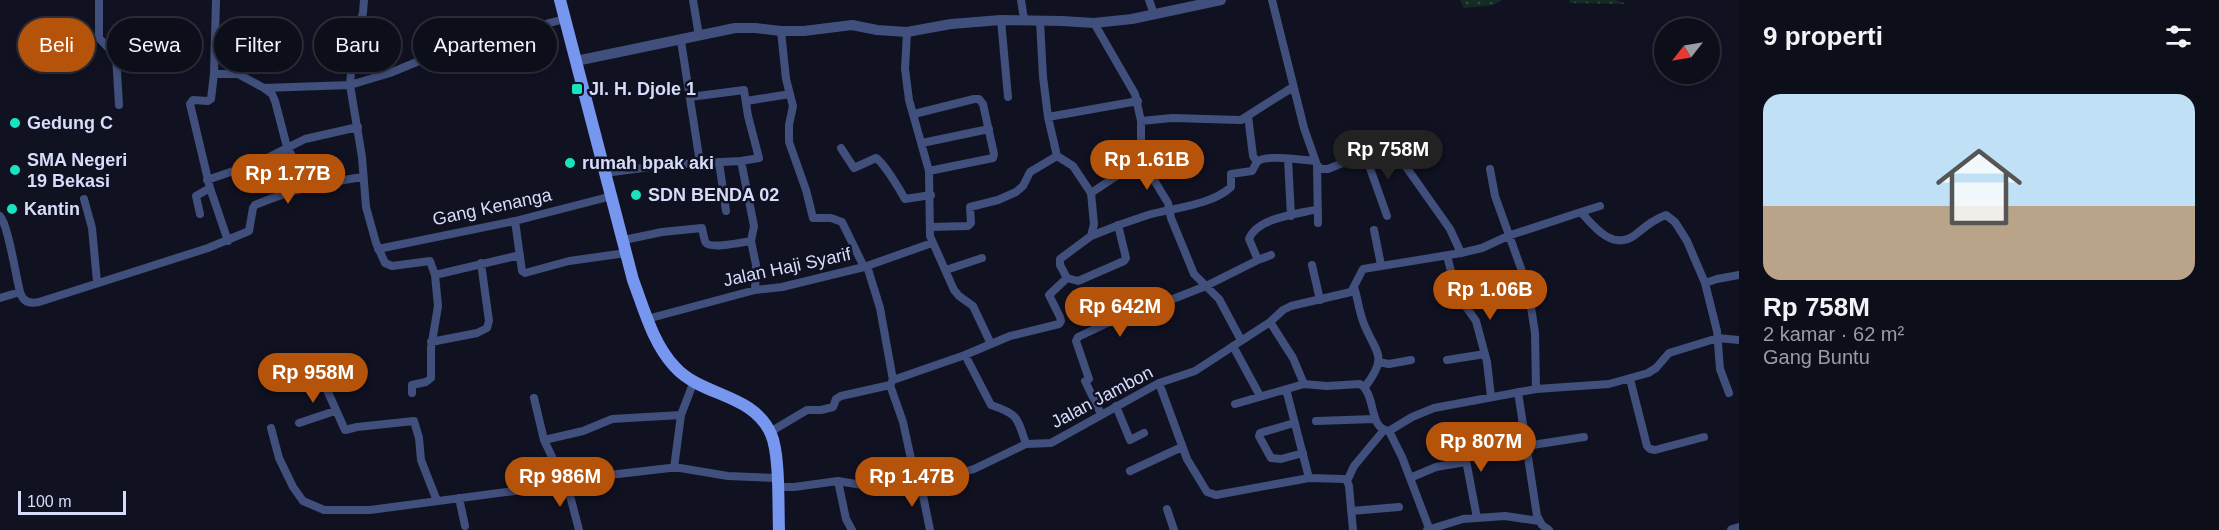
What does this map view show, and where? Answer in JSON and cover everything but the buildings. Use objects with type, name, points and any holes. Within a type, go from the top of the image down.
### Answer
[{"type":"main road","points":[[560,0],[626,253],[647,319],[675,368],[694,381],[748,406],[759,416],[770,432],[774,443],[779,530]]},
{"type":"street","points":[[99,0],[99,38],[116,56],[119,105]]},
{"type":"street","points":[[216,0],[211,99],[208,101],[193,100],[190,104],[209,184],[228,241]]},
{"type":"street","points":[[364,0],[363,13],[353,46],[350,85],[358,127],[366,207],[378,249],[386,265],[430,261],[435,275],[438,306],[431,342],[431,379],[412,386],[412,393]]},
{"type":"street","points":[[693,0],[699,36]]},
{"type":"street","points":[[1021,0],[1024,19]]},
{"type":"street","points":[[1149,0],[1154,14]]},
{"type":"street","points":[[576,61],[735,28],[781,32],[852,25],[877,30],[908,32],[961,23],[1000,20],[1094,23],[1132,19],[1221,0]]},
{"type":"street","points":[[1272,0],[1293,87],[1316,163],[1318,224]]},
{"type":"street","points":[[264,88],[350,85],[390,74],[448,50],[565,19]]},
{"type":"street","points":[[1000,20],[1008,97]]},
{"type":"street","points":[[1040,21],[1048,117],[1057,156],[1073,166],[1090,193],[1094,224],[1091,236]]},
{"type":"street","points":[[1094,23],[1138,101],[1143,162],[1163,192],[1194,274],[1219,299],[1241,340]]},
{"type":"street","points":[[781,32],[793,105],[789,125],[789,142],[806,190],[810,214],[813,218],[831,218],[842,222],[866,267],[880,308],[892,383],[930,530]]},
{"type":"street","points":[[908,32],[905,69],[929,171],[932,243],[959,296],[973,306],[991,344]]},
{"type":"street","points":[[681,40],[700,163]]},
{"type":"street","points":[[214,74],[238,74],[272,94],[287,147],[301,172]]},
{"type":"street","points":[[1141,121],[1172,118],[1241,120],[1293,87]]},
{"type":"street","points":[[605,173],[664,165],[757,159],[759,156],[743,90],[690,97]]},
{"type":"street","points":[[746,101],[790,94]]},
{"type":"street","points":[[914,114],[979,99],[989,129],[993,158],[929,171]]},
{"type":"street","points":[[1048,117],[1138,101]]},
{"type":"street","points":[[1248,116],[1253,156],[1257,162]]},
{"type":"street","points":[[200,214],[196,196],[209,184],[305,140],[358,127]]},
{"type":"street","points":[[922,143],[989,129]]},
{"type":"street","points":[[1257,162],[1278,158],[1316,163],[1321,169],[1328,169],[1388,145],[1396,150],[1450,230],[1461,254]]},
{"type":"street","points":[[841,147],[854,168],[876,158],[879,159],[891,180],[898,184],[905,199],[931,195]]},
{"type":"street","points":[[1365,154],[1387,216]]},
{"type":"street","points":[[930,226],[968,226],[971,223],[969,207],[998,200],[1016,192],[1023,186],[1030,172],[1057,156]]},
{"type":"street","points":[[1288,159],[1291,216]]},
{"type":"street","points":[[741,161],[754,226],[752,241],[756,265],[755,290]]},
{"type":"street","points":[[719,162],[726,211]]},
{"type":"street","points":[[1090,193],[1143,162]]},
{"type":"street","points":[[1118,225],[1126,258],[1124,261],[1078,281],[1067,278],[1059,262],[1064,255],[1091,236],[1118,225],[1169,209],[1192,205],[1229,190],[1232,174],[1252,171],[1257,162]]},
{"type":"street","points":[[1490,169],[1495,196],[1523,274],[1532,309],[1536,388]]},
{"type":"street","points":[[0,216],[7,228],[10,254],[21,298],[33,303],[228,241],[249,231],[255,205],[285,192],[313,184],[363,177]]},
{"type":"street","name":"Gang Kenanga","points":[[378,249],[515,221],[612,196]]},
{"type":"street","points":[[84,199],[92,228],[97,282]]},
{"type":"street","name":"Jalan Jambon","points":[[271,428],[279,458],[293,487],[303,501],[324,510],[370,510],[522,490],[564,479],[674,468],[777,482],[794,487],[838,481],[868,486],[918,482],[960,474],[1026,444],[1051,443],[1158,383],[1195,371],[1270,322],[1283,310],[1291,306],[1351,292],[1363,269],[1461,254],[1600,206]]},
{"type":"street","points":[[1258,260],[1249,239],[1251,234],[1272,219],[1318,209]]},
{"type":"street","points":[[1581,212],[1604,236],[1615,241],[1631,237],[1660,217],[1666,215],[1671,217],[1687,241],[1705,283],[1718,338],[1719,369],[1729,393]]},
{"type":"street","points":[[515,221],[522,272],[525,273],[569,261],[626,253]]},
{"type":"street","points":[[624,240],[662,232],[702,228],[706,242],[709,244],[728,245],[752,241]]},
{"type":"street","points":[[1374,230],[1381,265]]},
{"type":"street","name":"Jalan Haji Syarif","points":[[647,319],[755,290],[782,287],[866,267],[932,243]]},
{"type":"street","points":[[435,275],[520,255]]},
{"type":"street","points":[[1101,414],[1085,381],[1089,379],[1076,341],[1078,338],[1116,319],[1119,325],[1150,308],[1206,286],[1271,255]]},
{"type":"street","points":[[1447,256],[1457,294],[1476,321],[1485,354],[1491,397]]},
{"type":"street","points":[[946,270],[981,258]]},
{"type":"street","points":[[431,342],[477,333],[487,328],[489,321],[481,263]]},
{"type":"street","points":[[1312,265],[1320,300]]},
{"type":"street","points":[[1705,283],[1739,275]]},
{"type":"street","points":[[770,432],[807,410],[833,407],[836,399],[841,396],[892,383],[1024,331],[1059,324],[1060,317],[1049,296],[1067,278]]},
{"type":"street","points":[[1354,287],[1361,315],[1377,347],[1378,362],[1374,374],[1365,387]]},
{"type":"street","points":[[0,298],[20,292]]},
{"type":"street","points":[[1270,322],[1293,358],[1304,384]]},
{"type":"street","points":[[1353,530],[1347,481],[1354,466],[1386,430],[1412,417],[1434,408],[1536,388],[1609,384],[1648,373],[1656,368],[1669,353],[1718,338],[1739,340]]},
{"type":"street","points":[[1233,346],[1260,396]]},
{"type":"street","points":[[1447,360],[1485,354]]},
{"type":"street","points":[[965,355],[989,402],[1012,413],[1026,444]]},
{"type":"street","points":[[1378,362],[1389,364],[1412,360]]},
{"type":"street","points":[[1630,379],[1647,446],[1650,449],[1655,450],[1704,436]]},
{"type":"street","points":[[674,468],[681,415],[694,381]]},
{"type":"street","points":[[1158,383],[1182,447],[1201,483],[1211,494],[1309,478],[1337,478],[1347,481]]},
{"type":"street","points":[[1235,404],[1304,384],[1327,386],[1360,384],[1370,395],[1375,419],[1386,430],[1410,478],[1428,529],[1463,519],[1505,516],[1539,520]]},
{"type":"street","points":[[1286,389],[1309,478]]},
{"type":"street","points":[[327,390],[345,430],[414,421],[421,460],[437,501]]},
{"type":"street","points":[[1518,392],[1539,520],[1549,530]]},
{"type":"street","points":[[534,398],[544,440],[564,479],[579,530]]},
{"type":"street","points":[[1116,406],[1130,440],[1144,434]]},
{"type":"street","points":[[299,423],[335,411]]},
{"type":"street","points":[[544,440],[583,431],[612,419],[681,415]]},
{"type":"street","points":[[1316,420],[1375,419]]},
{"type":"street","points":[[1294,423],[1260,433],[1259,436],[1271,458],[1281,459],[1303,453]]},
{"type":"street","points":[[1461,434],[1478,518]]},
{"type":"street","points":[[1526,446],[1584,437]]},
{"type":"street","points":[[1130,471],[1182,447]]},
{"type":"street","points":[[1410,478],[1436,467],[1465,462]]},
{"type":"street","points":[[838,481],[846,519],[852,530]]},
{"type":"street","points":[[459,498],[465,526]]},
{"type":"street","points":[[1351,511],[1399,507]]},
{"type":"street","points":[[1167,509],[1174,530]]},
{"type":"street","points":[[1732,530],[1739,528]]},
{"type":"green space","points":[[1460,0],[1502,0],[1493,5],[1464,8]]},
{"type":"green space","points":[[1569,0],[1616,0],[1626,4],[1570,3]]},
{"type":"place","name":"Jl. H. Djole 1","points":[[577,89]]},
{"type":"place","name":"Gedung C","points":[[15,123]]},
{"type":"place","name":"rumah bpak aki","points":[[570,163]]},
{"type":"place","name":"SMA Negeri 19 Bekasi","points":[[15,170]]},
{"type":"place","name":"SDN BENDA 02","points":[[636,195]]},
{"type":"place","name":"Kantin","points":[[12,209]]}]
